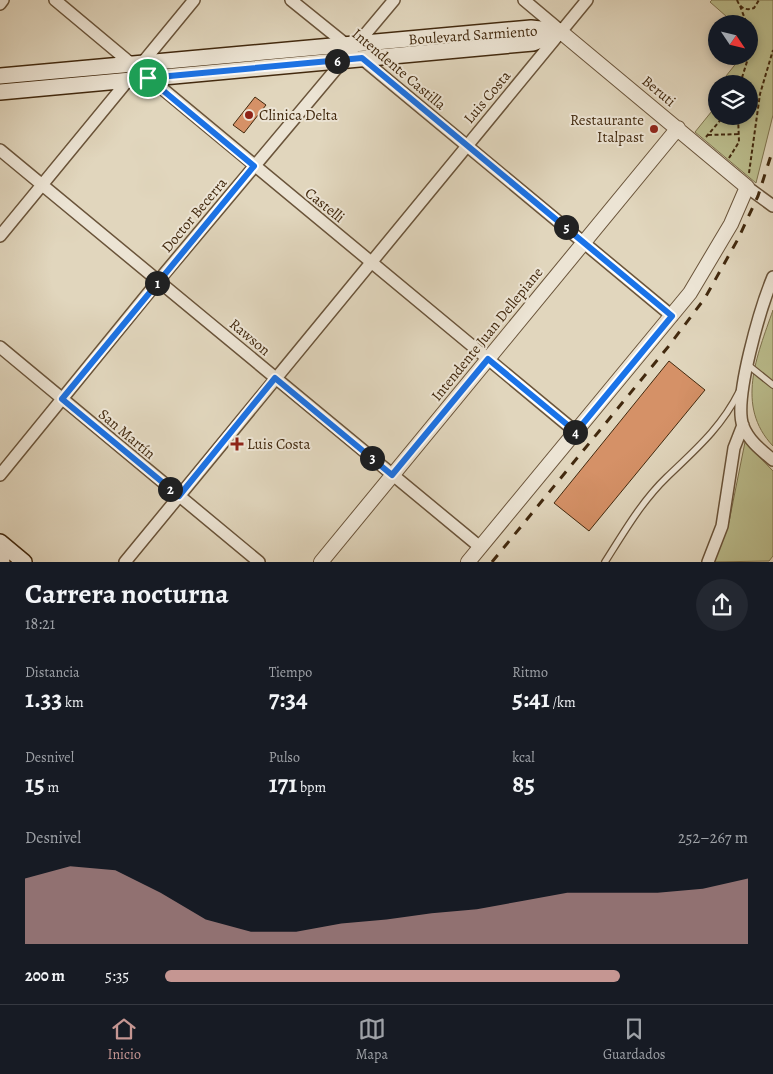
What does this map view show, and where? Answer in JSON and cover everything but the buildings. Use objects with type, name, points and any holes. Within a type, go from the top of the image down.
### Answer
[{"type":"main road","name":"Boulevard Sarmiento","points":[[0,76],[138,71],[352,51],[533,43],[561,32]]},
{"type":"main road","name":"Boulevard Sarmiento","points":[[0,92],[138,71]]},
{"type":"main road","points":[[0,542],[24,562]]},
{"type":"street","points":[[0,4],[3,0]]},
{"type":"street","name":"Castelli","points":[[55,0],[138,71],[576,432]]},
{"type":"street","points":[[0,236],[138,71],[194,0]]},
{"type":"street","name":"Intendente Castilla","points":[[291,0],[672,316]]},
{"type":"street","name":"Doctor Becerra","points":[[0,475],[159,280],[394,0]]},
{"type":"street","name":"Beruti","points":[[524,0],[678,128],[703,140],[722,166],[773,206]]},
{"type":"street","name":"Luis Costa","points":[[125,562],[466,144],[587,0]]},
{"type":"street","name":"Intendente Juan Dellepiane","points":[[321,562],[678,128]]},
{"type":"street","name":"Rawson","points":[[0,150],[480,547]]},
{"type":"street","points":[[468,562],[672,316],[708,265],[731,224],[747,187]]},
{"type":"street","points":[[708,562],[722,526],[734,448],[742,425],[741,388],[756,328],[773,277]]},
{"type":"street","name":"San Martín","points":[[0,347],[259,562]]},
{"type":"street","points":[[742,425],[755,446],[773,460]]},
{"type":"lane","points":[[748,365],[773,385]]},
{"type":"lane","points":[[605,562],[644,504],[667,477],[712,434],[728,413],[741,388]]},
{"type":"path","points":[[736,0],[743,15]]},
{"type":"path","points":[[738,4],[750,9],[759,0]]},
{"type":"path","points":[[747,187],[760,94],[773,50]]},
{"type":"path","points":[[703,140],[716,125]]},
{"type":"path","points":[[722,166],[736,149],[740,134],[739,125]]},
{"type":"path","points":[[703,140],[740,134]]},
{"type":"green space","points":[[712,0],[773,0],[773,115],[756,183],[695,132],[708,116],[708,125],[758,125],[758,75],[727,75],[735,65],[758,65],[758,15],[725,15],[710,2]]},
{"type":"green space","points":[[773,310],[773,446],[761,431],[752,398],[756,363]]},
{"type":"green space","points":[[745,442],[773,471],[773,556],[769,561],[713,562],[729,522]]},
{"type":"railway","points":[[492,562],[668,347],[705,298],[738,239],[758,196],[773,149]]},
{"type":"place","name":"Clinica Delta","points":[[249,115]]},
{"type":"place","name":"Restaurante Italpast","points":[[654,129]]},
{"type":"place","name":"Luis Costa","points":[[237,444]]},
{"type":"route","points":[[362,58],[672,316],[576,432],[488,359],[392,475],[275,378],[179,496],[62,399],[254,166],[148,78],[362,58]]}]
